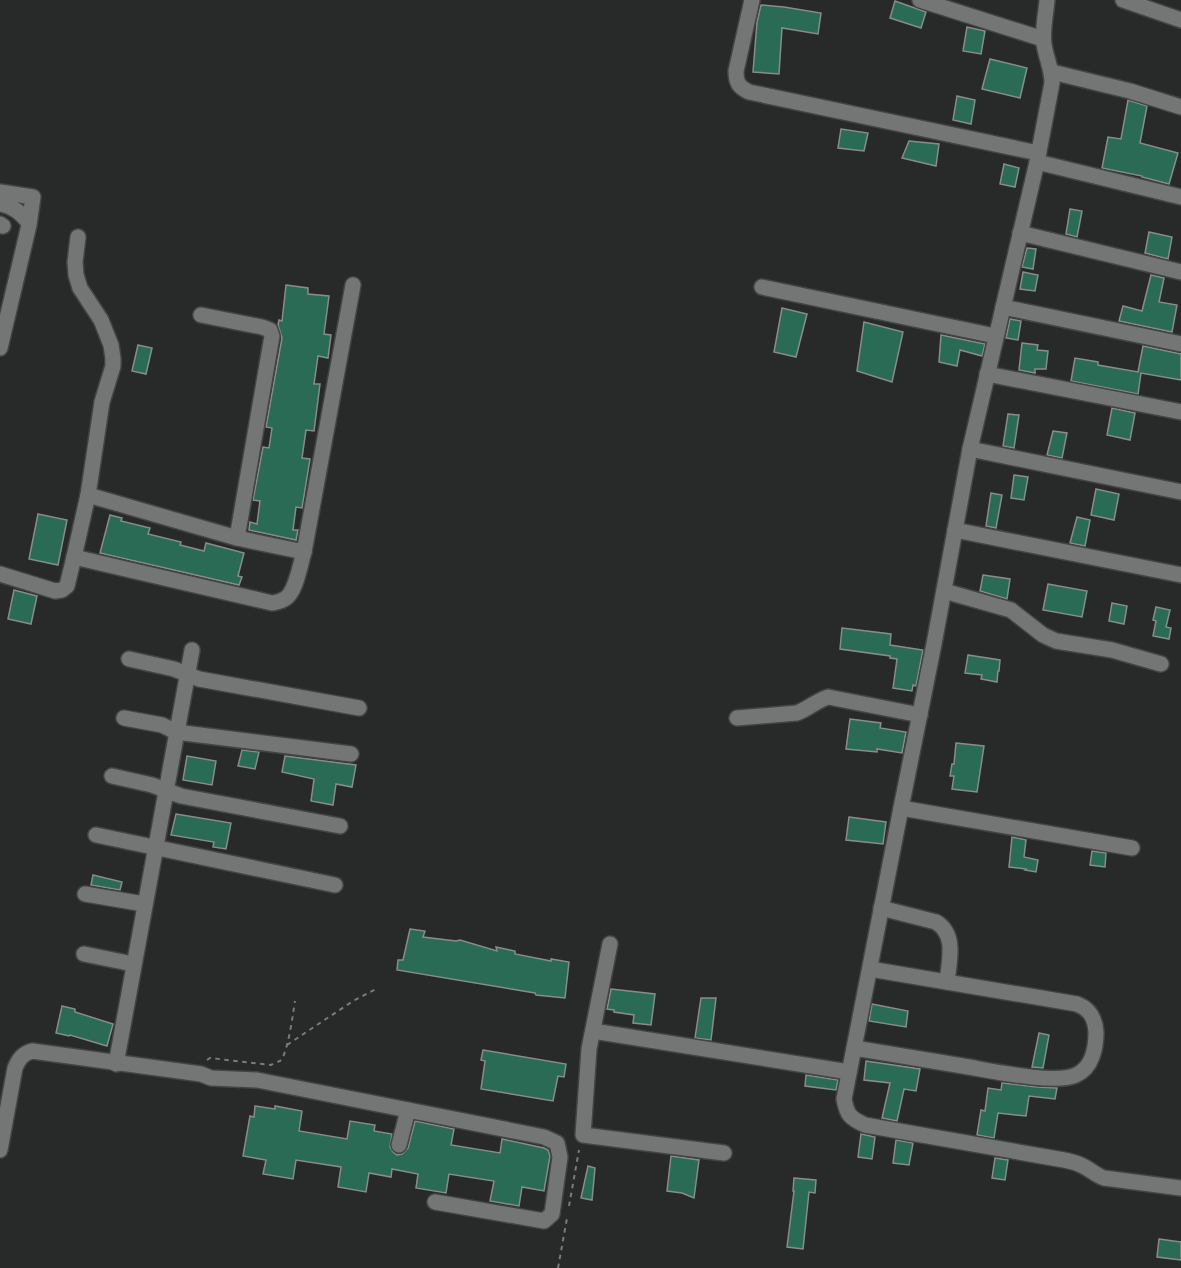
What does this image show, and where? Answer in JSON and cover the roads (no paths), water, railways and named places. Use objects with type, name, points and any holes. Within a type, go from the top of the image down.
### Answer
[{"type":"street","points":[[752,0],[736,72],[736,80],[740,87],[748,92],[1037,157],[1181,197]]},
{"type":"street","points":[[920,0],[1043,39]]},
{"type":"street","points":[[1047,0],[1043,39],[1052,72],[1052,83],[970,449],[844,1099],[850,1117],[865,1125],[1064,1160],[1086,1167],[1104,1178],[1181,1188]]},
{"type":"street","points":[[1123,0],[1181,20]]},
{"type":"street","points":[[1052,72],[1130,91],[1181,107]]},
{"type":"street","points":[[0,192],[33,197],[29,223],[3,323],[0,348]]},
{"type":"street","points":[[0,204],[15,209],[29,223]]},
{"type":"street","points":[[1020,233],[1181,272]]},
{"type":"street","points":[[0,574],[55,591],[62,590],[67,586],[74,558],[88,495],[102,402],[111,374],[113,358],[111,345],[101,320],[80,288],[76,275],[78,237]]},
{"type":"street","points":[[74,558],[272,603],[287,598],[292,592],[304,552],[353,285]]},
{"type":"street","points":[[762,287],[995,336]]},
{"type":"street","points":[[1003,307],[1181,344]]},
{"type":"street","points":[[201,315],[262,327],[270,330],[272,336],[237,538]]},
{"type":"street","points":[[987,374],[1181,412]]},
{"type":"street","points":[[970,449],[1181,492]]},
{"type":"street","points":[[88,495],[237,538],[304,552]]},
{"type":"street","points":[[955,530],[1181,575]]},
{"type":"street","points":[[944,591],[1011,610],[1042,634],[1056,641],[1112,650],[1161,664]]},
{"type":"street","points":[[116,1064],[192,651]]},
{"type":"street","points":[[129,659],[174,669],[210,681],[359,708]]},
{"type":"street","points":[[737,718],[797,713],[828,697],[920,714]]},
{"type":"street","points":[[124,718],[162,725],[176,732],[351,754]]},
{"type":"street","points":[[112,776],[152,785],[181,796],[340,826]]},
{"type":"street","points":[[901,808],[1132,848]]},
{"type":"street","points":[[96,835],[335,885]]},
{"type":"street","points":[[85,894],[144,904]]},
{"type":"street","points":[[881,908],[936,922],[941,926],[949,939],[947,982]]},
{"type":"street","points":[[610,944],[589,1049],[583,1135],[724,1153]]},
{"type":"street","points":[[84,954],[133,964]]},
{"type":"street","points":[[854,1048],[1033,1077],[1061,1079],[1077,1075],[1088,1066],[1095,1044],[1096,1030],[1091,1012],[1077,1004],[870,969]]},
{"type":"street","points":[[593,1030],[849,1072]]},
{"type":"street","points":[[0,1150],[15,1068],[24,1054],[32,1051],[201,1074],[212,1078],[257,1080],[544,1137],[557,1143],[560,1157],[552,1214],[544,1221],[435,1202]]},
{"type":"street","points":[[399,1145],[408,1110]]}]
